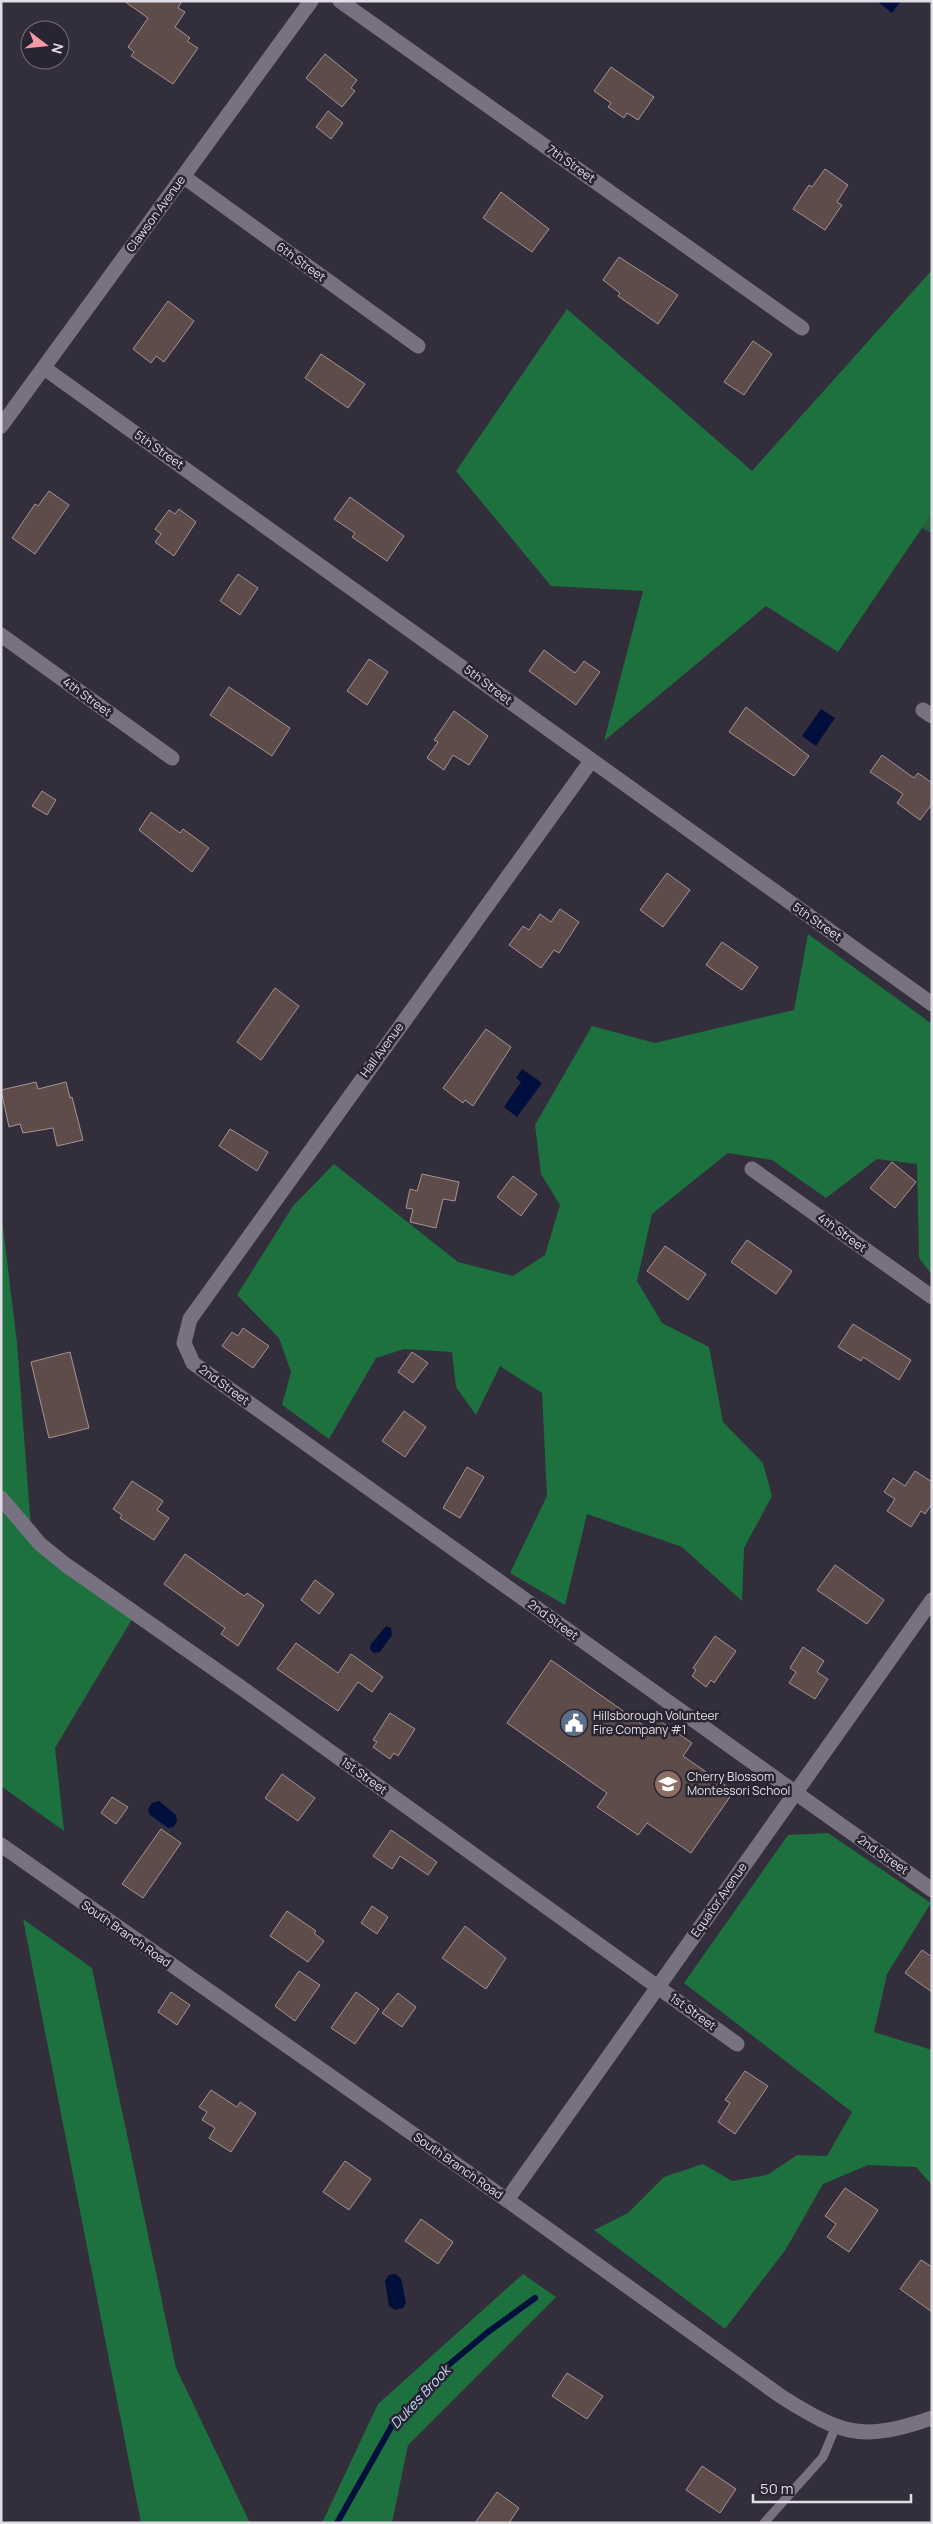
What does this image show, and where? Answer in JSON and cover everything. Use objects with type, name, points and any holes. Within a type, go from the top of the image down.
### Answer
[{"type":"street","name":"Clawson Avenue","points":[[1,426],[311,1]]},
{"type":"street","name":"7th Street","points":[[340,1],[802,328]]},
{"type":"street","name":"6th Street","points":[[184,177],[418,346]]},
{"type":"street","name":"5th Street","points":[[44,368],[467,669],[591,761],[932,1004]]},
{"type":"street","name":"4th Street","points":[[1,635],[172,758]]},
{"type":"street","name":"Hall Avenue","points":[[184,1343],[190,1320],[196,1311],[591,761]]},
{"type":"street","name":"4th Street","points":[[752,1169],[932,1297]]},
{"type":"street","name":"2nd Street","points":[[184,1343],[193,1363],[932,1890]]},
{"type":"street","name":"1st Street","points":[[1,1498],[40,1544],[66,1565],[246,1691],[737,2044]]},
{"type":"street","name":"Equator Avenue","points":[[507,2200],[931,1603]]},
{"type":"street","name":"South Branch Road","points":[[1,1845],[507,2200],[782,2397],[816,2418],[855,2431],[885,2432],[932,2418]]},
{"type":"lane","points":[[764,2523],[823,2458],[836,2426]]},
{"type":"green space","points":[[932,270],[932,513],[838,652],[766,606],[604,741],[643,591],[551,586],[456,471],[567,309],[752,471]]},
{"type":"green space","points":[[932,513],[932,533],[922,528]]},
{"type":"green space","points":[[808,934],[932,1024],[932,1275],[919,1258],[917,1164],[877,1159],[826,1198],[772,1160],[728,1153],[652,1214],[637,1281],[662,1323],[709,1347],[723,1422],[763,1463],[772,1496],[744,1548],[742,1601],[682,1547],[587,1514],[565,1605],[510,1573],[547,1496],[542,1393],[500,1366],[476,1415],[456,1387],[452,1352],[404,1349],[376,1358],[329,1439],[282,1405],[291,1372],[279,1338],[237,1295],[293,1206],[334,1164],[458,1262],[513,1276],[545,1255],[560,1205],[541,1174],[535,1125],[592,1026],[655,1043],[794,1010]]},
{"type":"green space","points":[[1,1211],[17,1343],[32,1542],[134,1616],[55,1748],[64,1831],[1,1786]]},
{"type":"green space","points":[[828,1833],[931,1903],[887,1974],[874,2032],[932,2050],[932,2185],[916,2167],[868,2165],[823,2184],[786,2249],[725,2329],[594,2230],[628,2213],[664,2177],[703,2164],[732,2181],[767,2175],[797,2155],[827,2156],[852,2112],[684,1983],[788,1835]]},
{"type":"green space","points":[[23,1919],[92,1968],[176,2368],[250,2523],[141,2523]]},
{"type":"green space","points":[[523,2274],[556,2297],[408,2445],[392,2523],[322,2523],[378,2404]]},
{"type":"water","points":[[877,1],[901,1],[892,13]]},
{"type":"water","points":[[821,709],[835,718],[816,746],[802,736]]},
{"type":"water","points":[[522,1069],[542,1083],[517,1117],[504,1107],[521,1082],[516,1078]]},
{"type":"water","points":[[386,1626],[391,1628],[392,1635],[380,1652],[374,1653],[370,1649],[371,1644]]},
{"type":"water","points":[[159,1801],[176,1815],[177,1822],[173,1827],[168,1828],[149,1814],[148,1809],[152,1803]]},
{"type":"water","points":[[396,2274],[401,2279],[406,2303],[403,2308],[395,2310],[389,2306],[385,2281],[389,2275]]},
{"type":"building","points":[[124,1],[182,1],[178,8],[185,12],[175,27],[190,38],[187,41],[198,48],[173,84],[131,56],[134,52],[128,47],[148,18]]},
{"type":"building","points":[[325,54],[357,80],[351,88],[355,91],[342,107],[306,78]]},
{"type":"building","points":[[611,67],[654,97],[638,120],[627,113],[624,118],[608,107],[611,103],[594,91]]},
{"type":"building","points":[[328,111],[343,123],[331,139],[316,127]]},
{"type":"building","points":[[825,169],[848,185],[837,202],[842,205],[825,230],[793,209],[809,185],[812,187]]},
{"type":"building","points":[[501,192],[549,229],[532,252],[483,218]]},
{"type":"building","points":[[619,257],[678,295],[658,324],[618,296],[620,293],[603,280]]},
{"type":"building","points":[[168,301],[194,321],[164,362],[156,356],[151,363],[133,349]]},
{"type":"building","points":[[753,341],[772,354],[744,395],[724,382]]},
{"type":"building","points":[[321,354],[365,384],[348,408],[305,378]]},
{"type":"building","points":[[49,491],[69,505],[35,554],[12,538],[35,504],[38,506]]},
{"type":"building","points":[[350,497],[404,536],[387,561],[352,537],[355,533],[334,519]]},
{"type":"building","points":[[179,509],[196,522],[174,556],[155,542],[161,534],[155,529],[169,510],[175,514]]},
{"type":"building","points":[[238,574],[258,588],[240,615],[220,601]]},
{"type":"building","points":[[544,650],[575,673],[584,661],[600,672],[576,705],[529,671]]},
{"type":"building","points":[[369,659],[388,672],[367,705],[347,691]]},
{"type":"building","points":[[229,687],[290,728],[272,756],[210,715]]},
{"type":"building","points":[[746,707],[809,756],[794,776],[729,732]]},
{"type":"building","points":[[454,711],[488,736],[469,765],[453,755],[444,770],[427,758],[438,742],[434,740]]},
{"type":"building","points":[[882,755],[914,778],[918,773],[932,783],[932,804],[920,820],[897,803],[903,794],[870,772]]},
{"type":"building","points":[[42,791],[56,800],[47,815],[32,806]]},
{"type":"building","points":[[151,812],[180,833],[183,829],[209,848],[192,872],[139,830]]},
{"type":"building","points":[[667,873],[690,890],[663,927],[640,910]]},
{"type":"building","points":[[560,909],[579,922],[559,953],[554,950],[541,968],[509,945],[523,926],[529,930],[540,914],[551,922]]},
{"type":"building","points":[[722,942],[758,967],[742,990],[706,965]]},
{"type":"building","points":[[275,988],[299,1006],[261,1060],[237,1042]]},
{"type":"building","points":[[486,1029],[511,1047],[473,1106],[465,1100],[463,1103],[443,1088]]},
{"type":"building","points":[[36,1082],[38,1089],[66,1082],[70,1098],[72,1097],[83,1140],[57,1146],[53,1128],[23,1133],[20,1124],[9,1127],[1,1090]]},
{"type":"building","points":[[230,1129],[268,1152],[257,1171],[219,1146]]},
{"type":"building","points":[[892,1162],[916,1182],[895,1208],[870,1188]]},
{"type":"building","points":[[422,1174],[459,1182],[455,1201],[443,1199],[436,1228],[410,1222],[413,1209],[406,1208],[410,1189],[417,1191]]},
{"type":"building","points":[[513,1176],[537,1194],[521,1216],[497,1197]]},
{"type":"building","points":[[747,1240],[792,1271],[776,1294],[731,1262]]},
{"type":"building","points":[[665,1246],[706,1274],[688,1300],[647,1271]]},
{"type":"building","points":[[853,1324],[911,1360],[899,1380],[863,1357],[861,1361],[838,1347]]},
{"type":"building","points":[[243,1328],[269,1346],[253,1368],[222,1346],[232,1332],[238,1336]]},
{"type":"building","points":[[70,1352],[89,1428],[49,1438],[31,1362]]},
{"type":"building","points":[[412,1352],[428,1363],[413,1383],[398,1372]]},
{"type":"building","points":[[404,1411],[426,1427],[405,1457],[382,1441]]},
{"type":"building","points":[[467,1467],[484,1477],[460,1518],[443,1508]]},
{"type":"building","points":[[915,1471],[932,1482],[932,1504],[925,1514],[921,1511],[911,1527],[887,1511],[895,1499],[884,1492],[893,1478],[905,1486]]},
{"type":"building","points":[[132,1481],[163,1501],[157,1510],[169,1518],[154,1540],[120,1518],[122,1515],[113,1509]]},
{"type":"building","points":[[185,1554],[244,1596],[247,1593],[264,1605],[238,1646],[221,1634],[225,1628],[164,1584]]},
{"type":"building","points":[[835,1565],[884,1600],[867,1624],[817,1590]]},
{"type":"building","points":[[315,1580],[334,1594],[319,1614],[301,1600]]},
{"type":"building","points":[[715,1636],[736,1651],[714,1683],[711,1680],[706,1687],[692,1676],[696,1670],[693,1668]]},
{"type":"building","points":[[296,1643],[338,1673],[351,1654],[383,1677],[372,1692],[358,1682],[338,1711],[277,1669]]},
{"type":"building","points":[[803,1647],[824,1661],[817,1672],[828,1679],[815,1699],[789,1683],[796,1672],[790,1668]]},
{"type":"building","points":[[551,1660],[650,1730],[657,1719],[692,1743],[683,1756],[734,1791],[691,1853],[647,1823],[638,1835],[597,1807],[607,1793],[507,1723]]},
{"type":"building","points":[[390,1713],[415,1729],[398,1756],[394,1753],[390,1759],[373,1747],[377,1742],[373,1740]]},
{"type":"building","points":[[282,1774],[315,1798],[298,1821],[265,1798]]},
{"type":"building","points":[[112,1797],[128,1807],[116,1824],[101,1813]]},
{"type":"building","points":[[161,1829],[181,1843],[143,1898],[122,1884]]},
{"type":"building","points":[[391,1830],[437,1862],[428,1875],[400,1856],[392,1869],[373,1856]]},
{"type":"building","points":[[372,1906],[388,1917],[377,1934],[361,1923]]},
{"type":"building","points":[[287,1911],[316,1931],[314,1933],[324,1941],[308,1962],[270,1936]]},
{"type":"building","points":[[465,1926],[506,1958],[486,1989],[442,1958]]},
{"type":"building","points":[[922,1950],[932,1957],[932,1992],[905,1973]]},
{"type":"building","points":[[299,1971],[320,1985],[295,2021],[275,2006]]},
{"type":"building","points":[[171,1992],[190,2005],[177,2025],[158,2012]]},
{"type":"building","points":[[356,1992],[379,2009],[355,2044],[331,2028]]},
{"type":"building","points":[[398,1993],[416,2007],[402,2027],[382,2013]]},
{"type":"building","points":[[745,2071],[768,2086],[735,2134],[718,2122],[730,2103],[725,2100]]},
{"type":"building","points":[[211,2090],[237,2107],[240,2102],[256,2113],[231,2152],[209,2138],[215,2128],[202,2120],[207,2112],[199,2107]]},
{"type":"building","points":[[345,2161],[371,2179],[349,2210],[323,2192]]},
{"type":"building","points":[[845,2188],[878,2210],[849,2252],[827,2237],[836,2224],[825,2216]]},
{"type":"building","points":[[421,2219],[453,2242],[438,2264],[405,2241]]},
{"type":"building","points":[[921,2260],[932,2267],[932,2312],[900,2289]]},
{"type":"building","points":[[567,2373],[603,2396],[587,2419],[552,2396]]},
{"type":"building","points":[[702,2466],[736,2489],[720,2513],[686,2490]]},
{"type":"building","points":[[497,2492],[519,2508],[509,2523],[475,2523]]},
{"type":"waterway","name":"Dukes Brook","points":[[337,2523],[394,2422],[446,2367],[488,2332],[535,2298]]},
{"type":"place","name":"Hillsborough Volunteer Fire Company #1","points":[[574,1723]]},
{"type":"place","name":"Cherry Blossom Montessori School","points":[[668,1784]]}]
